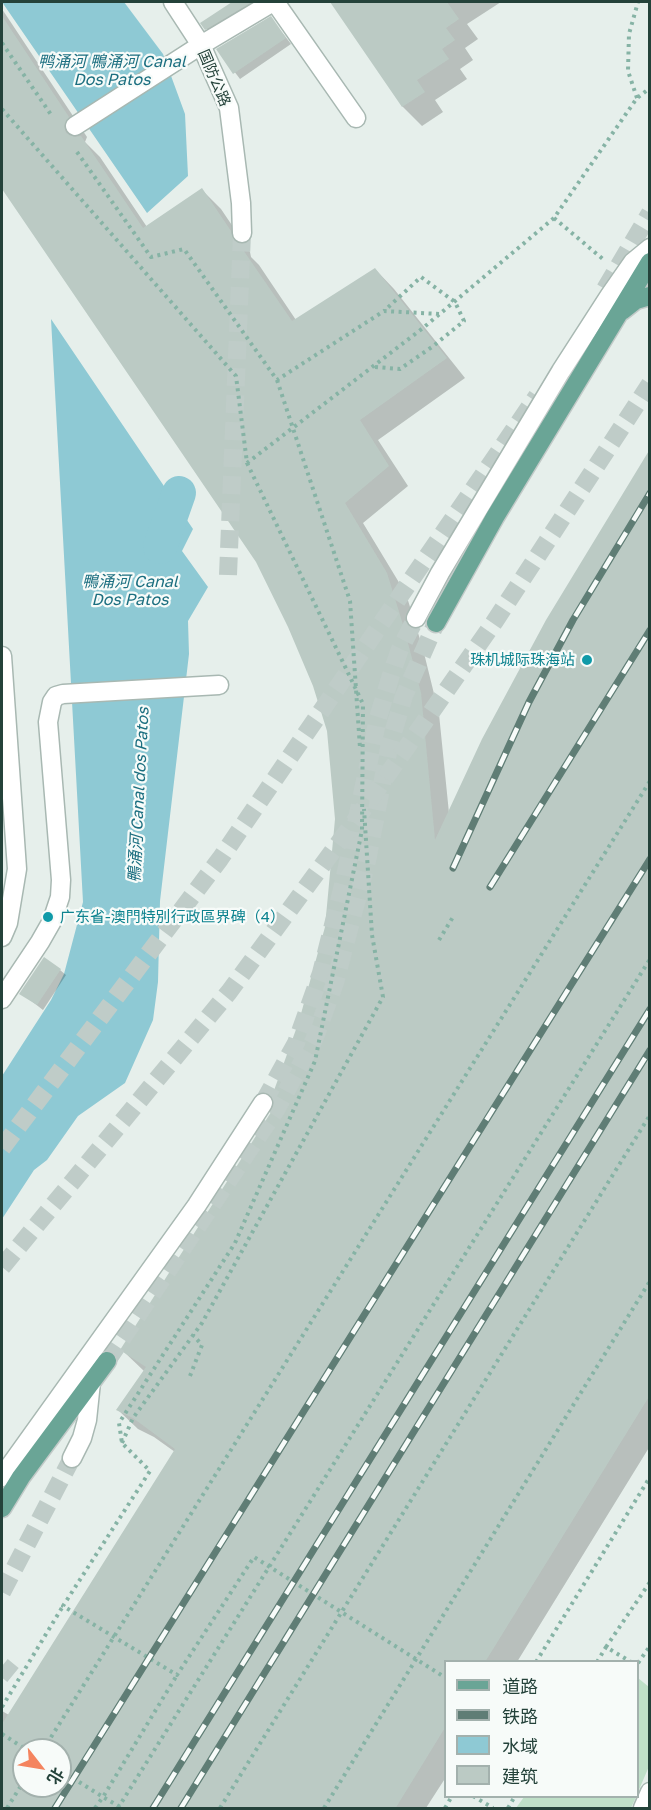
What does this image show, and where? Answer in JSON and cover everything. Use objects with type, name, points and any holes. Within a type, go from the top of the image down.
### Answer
[{"type":"main road","points":[[436,623],[495,517],[650,262]]},
{"type":"main road","points":[[618,313],[636,300],[650,296]]},
{"type":"main road","points":[[2,1508],[21,1477],[107,1361]]},
{"type":"street","name":"国防公路","points":[[173,2],[201,45],[229,108],[241,203],[242,233]]},
{"type":"street","points":[[75,126],[201,45],[274,2],[356,118]]},
{"type":"street","points":[[416,618],[440,573],[609,295],[633,262],[650,248]]},
{"type":"street","points":[[2,656],[17,869],[8,923],[2,937]]},
{"type":"street","points":[[2,999],[52,921],[60,897],[61,880],[48,722],[52,702],[56,696],[219,685]]},
{"type":"street","points":[[2,1477],[197,1205],[264,1103]]},
{"type":"street","points":[[72,1458],[82,1438],[87,1420],[91,1382]]},
{"type":"street","points":[[643,1809],[650,1792]]},
{"type":"path","points":[[637,98],[628,71],[629,34],[638,2]]},
{"type":"path","points":[[2,43],[56,121]]},
{"type":"path","points":[[247,463],[374,367],[554,218],[637,98],[650,88]]},
{"type":"path","points":[[2,109],[236,376],[247,463],[363,704],[362,830],[315,1061],[235,1243],[119,1423],[122,1443],[150,1471],[63,1606],[2,1707]]},
{"type":"path","points":[[76,150],[151,257],[184,249],[277,380],[350,601],[356,690]]},
{"type":"path","points":[[277,380],[384,311],[421,277],[455,302],[464,321],[432,347],[400,369],[374,367]]},
{"type":"path","points":[[384,311],[440,314]]},
{"type":"path","points":[[122,1443],[133,1418],[193,1335],[383,998],[372,935],[362,779]]},
{"type":"path","points":[[52,1738],[650,781]]},
{"type":"path","points":[[439,940],[453,916]]},
{"type":"path","points":[[72,1778],[120,1809],[650,959]]},
{"type":"path","points":[[220,1809],[650,1115]]},
{"type":"path","points":[[324,1809],[650,1281]]},
{"type":"path","points":[[190,1376],[202,1345],[193,1335]]},
{"type":"path","points":[[537,1660],[650,1477]]},
{"type":"path","points":[[95,1809],[254,1557],[444,1677]]},
{"type":"path","points":[[598,1660],[650,1582]]},
{"type":"path","points":[[63,1606],[178,1675]]},
{"type":"path","points":[[639,1662],[650,1646]]},
{"type":"path","points":[[606,1647],[628,1660]]},
{"type":"path","points":[[475,1798],[493,1809]]},
{"type":"green space","points":[[639,1679],[649,1687],[650,1764],[639,1790]]},
{"type":"green space","points":[[523,1798],[636,1798],[631,1808],[516,1808]]},
{"type":"water","name":"鸭涌河 鴨涌河 Canal Dos Patos","points":[[2,2],[124,2],[163,54],[185,114],[188,176],[147,213]]},
{"type":"water","name":"鴨涌河 Canal Dos Patos","points":[[51,319],[193,529],[182,551],[208,587],[188,621],[189,654],[160,901],[158,982],[153,1020],[125,1083],[78,1116],[47,1160],[34,1170],[2,1219],[2,1076],[51,1000],[64,974],[83,902]]},
{"type":"building","points":[[232,2],[252,2],[205,30],[200,23]]},
{"type":"building","points":[[330,2],[447,2],[459,19],[446,28],[455,40],[442,49],[449,59],[417,80],[425,92],[402,107]]},
{"type":"building","points":[[2,16],[69,117],[64,126],[66,133],[75,137],[81,136],[143,228],[202,188],[231,231],[233,239],[239,244],[292,321],[375,268],[447,358],[360,420],[389,466],[345,503],[387,573],[404,628],[421,693],[435,840],[482,739],[546,620],[650,449],[650,1395],[486,1660],[444,1660],[444,1729],[395,1809],[2,1809],[2,1724],[175,1449],[133,1418],[116,1410],[146,1367],[120,1350],[273,1109],[272,1096],[299,1021],[325,927],[335,819],[327,731],[313,686],[288,627],[256,562],[2,189]]},
{"type":"building","points":[[271,16],[286,38],[233,74],[216,49]]},
{"type":"building","points":[[44,957],[61,969],[37,1005],[19,994]]},
{"type":"waterway","name":"鴨涌河 Canal dos Patos","points":[[160,547],[179,493]]},
{"type":"tunnel","points":[[605,289],[650,213]]},
{"type":"tunnel","points":[[228,575],[242,233]]},
{"type":"tunnel","points":[[2,1267],[229,992],[360,814],[495,621],[650,384]]},
{"type":"tunnel","points":[[2,1148],[220,859],[537,396]]},
{"type":"tunnel","points":[[263,1103],[296,1043],[321,973],[344,881],[378,718],[400,649],[416,618]]},
{"type":"tunnel","points":[[107,1361],[276,1110],[314,1040],[335,983],[367,861],[390,743],[404,696],[436,623]]},
{"type":"tunnel","points":[[2,1592],[72,1458]]},
{"type":"tunnel","points":[[2,1666],[13,1675]]},
{"type":"railway","points":[[453,868],[529,702],[573,620],[650,493]]},
{"type":"railway","points":[[490,887],[650,630]]},
{"type":"railway","points":[[55,1808],[650,859]]},
{"type":"railway","points":[[153,1808],[650,1009]]},
{"type":"railway","points":[[181,1808],[650,1050]]},
{"type":"place","name":"珠机城际珠海站","points":[[587,660]]},
{"type":"place","name":"广东省-澳門特別行政區界碑（4）","points":[[48,917]]}]
